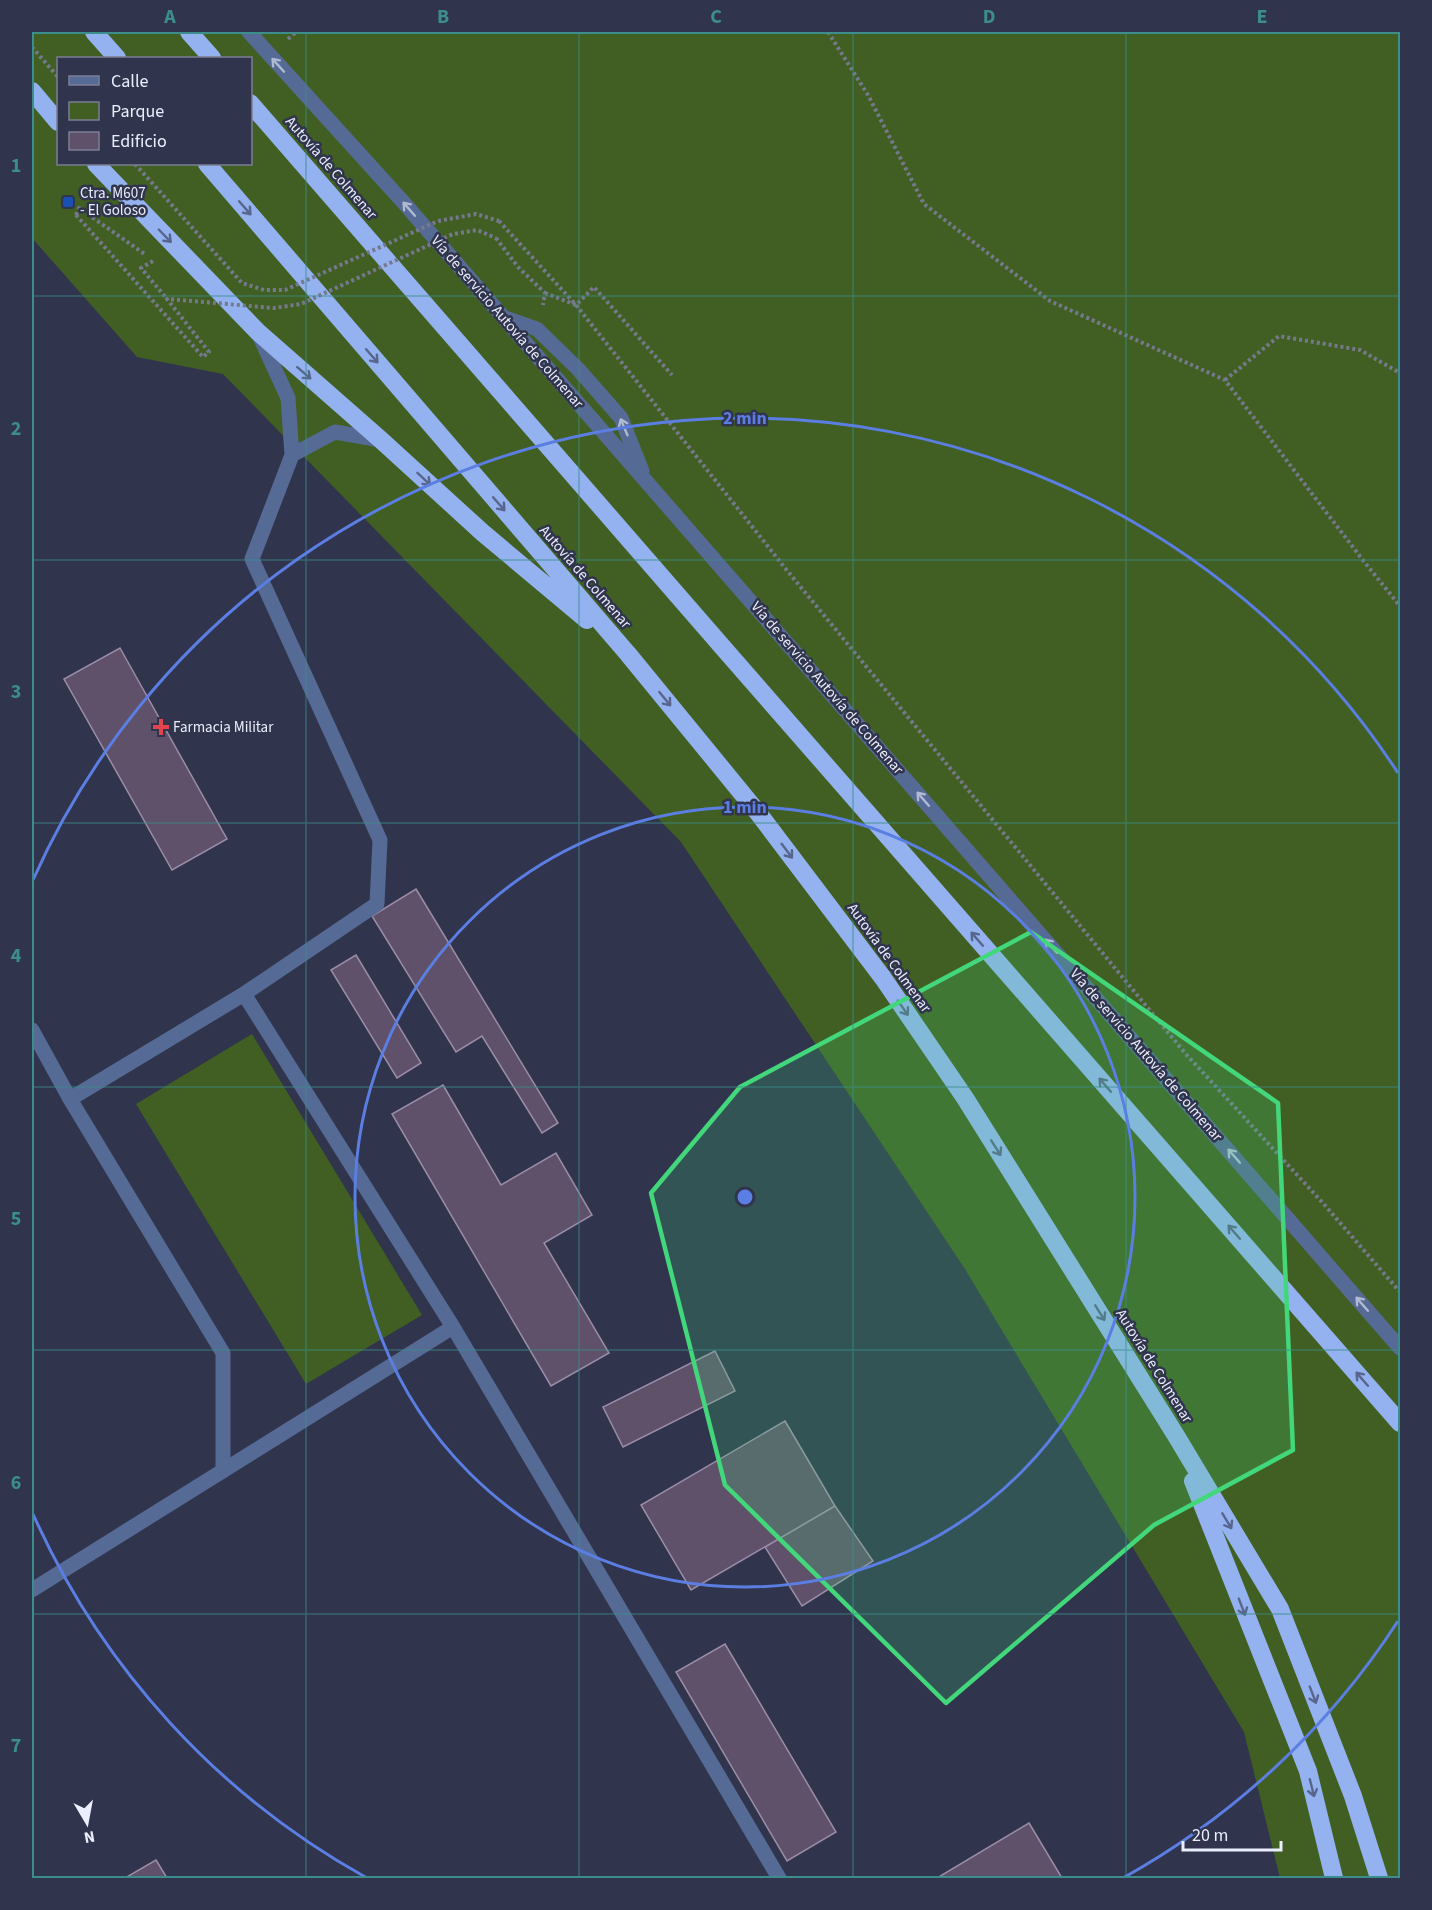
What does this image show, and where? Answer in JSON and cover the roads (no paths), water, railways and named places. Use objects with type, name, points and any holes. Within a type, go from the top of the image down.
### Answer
[{"type":"highway","points":[[94,32],[116,57]]},
{"type":"highway","points":[[189,32],[211,57]]},
{"type":"highway","points":[[32,91],[57,121]]},
{"type":"highway","name":"Autovía de Colmenar","points":[[252,105],[733,660],[1401,1423]]},
{"type":"highway","points":[[97,165],[258,332],[483,533],[628,654]]},
{"type":"highway","name":"Autovía de Colmenar","points":[[208,165],[628,654],[759,814],[889,988],[965,1098],[1175,1434],[1280,1610],[1353,1796],[1379,1878]]},
{"type":"highway","points":[[1175,1434],[1308,1771],[1334,1878]]},
{"type":"street","name":"Vía de servicio Autovía de Colmenar","points":[[249,32],[404,203],[1401,1348]]},
{"type":"street","points":[[502,316],[537,329],[578,369],[621,418],[646,481]]},
{"type":"street","points":[[70,1099],[244,994],[377,904],[380,840],[252,558],[292,455],[288,398],[258,332]]},
{"type":"street","points":[[292,455],[335,432],[381,440]]},
{"type":"street","points":[[244,994],[453,1327],[779,1878]]},
{"type":"street","points":[[32,1030],[70,1099],[223,1353],[223,1470]]},
{"type":"street","points":[[32,1590],[453,1327]]},
{"type":"place","name":"Ctra. M607 - El Goloso","points":[[68,202]]},
{"type":"place","name":"Farmacia Militar","points":[[161,727]]}]
